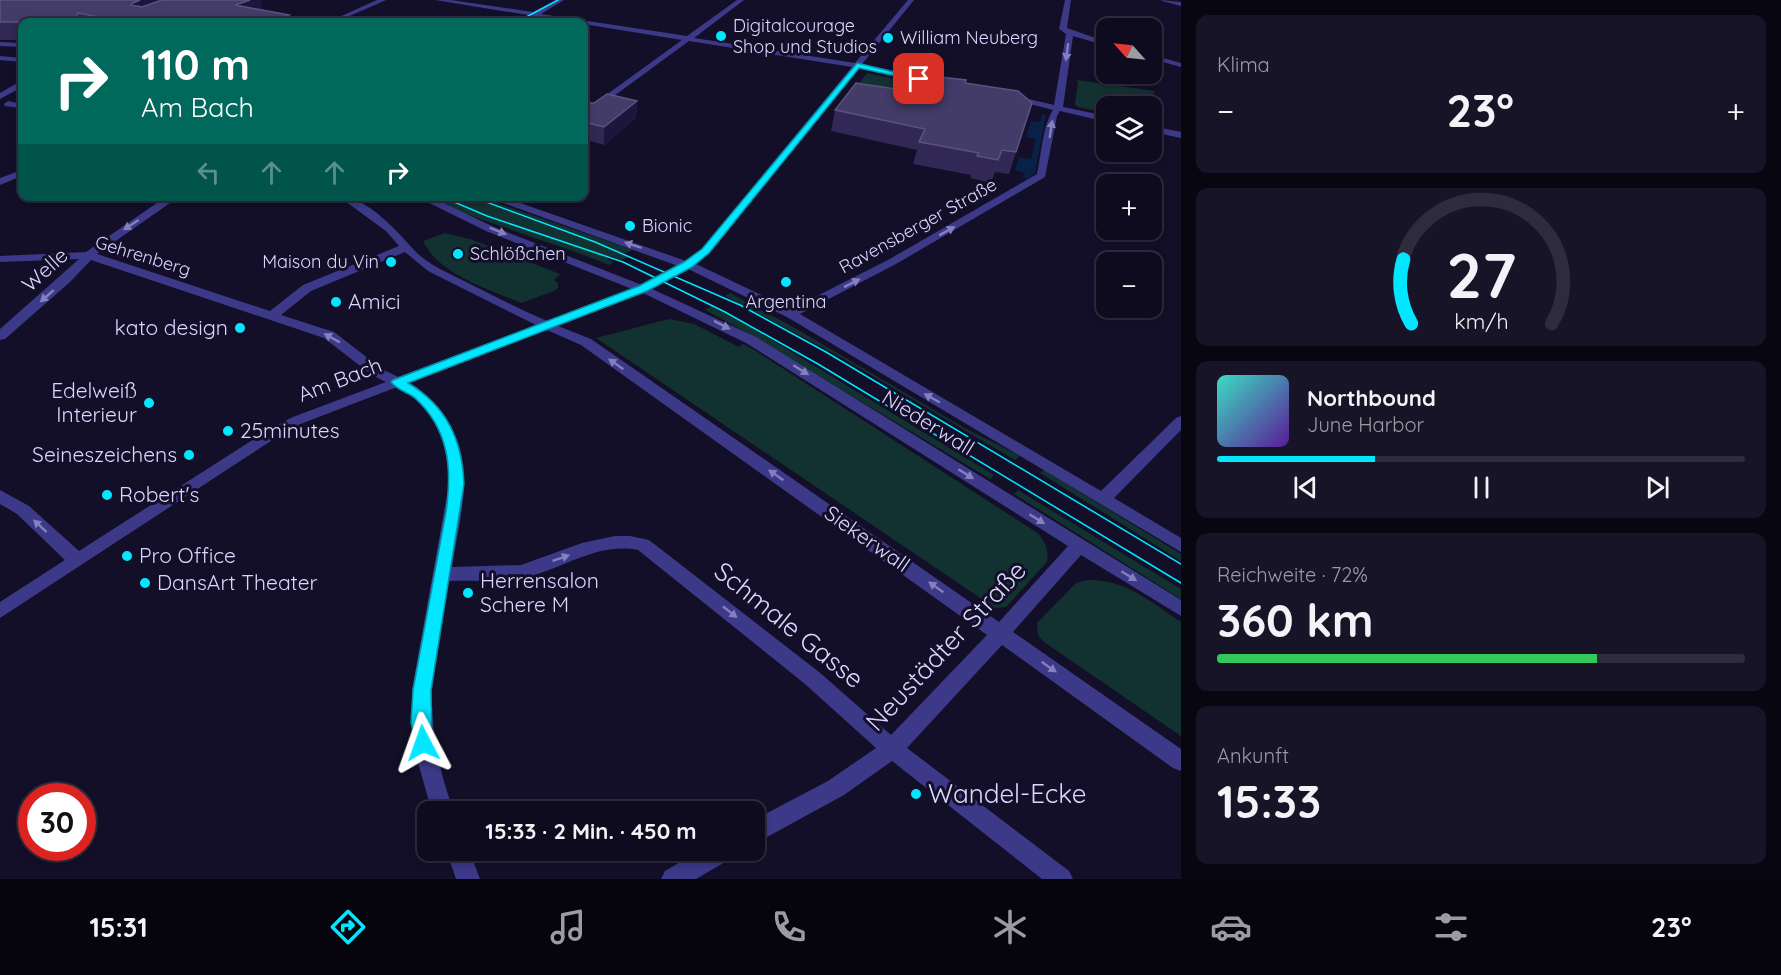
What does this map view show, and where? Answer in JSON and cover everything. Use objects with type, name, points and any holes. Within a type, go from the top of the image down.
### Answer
[{"type":"street","points":[[340,18],[382,0]]},
{"type":"street","points":[[438,0],[552,18]]},
{"type":"street","points":[[528,18],[561,0]]},
{"type":"street","points":[[588,113],[741,0]]},
{"type":"street","points":[[643,289],[688,265],[706,251],[910,0]]},
{"type":"street","name":"Ravensberger Straße","points":[[791,314],[892,262],[1042,175],[1053,116],[1058,108],[1070,33],[1063,29],[1068,0]]},
{"type":"street","points":[[1164,0],[1181,3]]},
{"type":"street","points":[[1176,0],[1181,3]]},
{"type":"street","points":[[588,24],[857,65],[945,84]]},
{"type":"street","points":[[1070,33],[1096,41]]},
{"type":"street","points":[[0,45],[18,45]]},
{"type":"street","points":[[0,58],[18,60]]},
{"type":"street","points":[[1162,60],[1181,65]]},
{"type":"street","points":[[0,96],[18,86]]},
{"type":"street","points":[[998,95],[1096,117]]},
{"type":"street","points":[[8,104],[18,105]]},
{"type":"street","points":[[1162,131],[1181,135]]},
{"type":"street","points":[[0,182],[18,175]]},
{"type":"street","name":"Welle","points":[[0,336],[66,279],[103,243],[167,201]]},
{"type":"street","points":[[350,201],[390,229],[416,257],[432,269],[459,285],[547,325]]},
{"type":"street","name":"Niederwall","points":[[431,201],[490,228],[694,311],[763,347],[1181,609]]},
{"type":"street","name":"Niederwall","points":[[503,201],[688,265],[791,314],[1181,546]]},
{"type":"street","points":[[271,316],[307,288],[408,247]]},
{"type":"street","name":"Gehrenberg","points":[[0,259],[89,255],[329,335],[377,372],[419,395],[442,423],[456,457],[456,494],[422,690],[421,723],[426,763],[439,801]]},
{"type":"street","name":"Am Bach","points":[[0,611],[278,430],[643,289]]},
{"type":"street","name":"Siekerwall","points":[[547,325],[586,342],[1181,761]]},
{"type":"street","points":[[1103,498],[1181,422]]},
{"type":"street","points":[[0,496],[23,510],[77,560]]},
{"type":"street","name":"Schmale Gasse","points":[[442,574],[510,574],[595,547],[631,541],[644,545],[804,671],[892,749],[1061,879]]},
{"type":"street","name":"Neustädter Straße","points":[[765,827],[836,788],[892,749],[1001,633],[1079,544]]},
{"type":"street","points":[[461,861],[468,879]]},
{"type":"street","points":[[673,879],[705,861]]},
{"type":"green space","points":[[867,73],[950,91],[846,101]]},
{"type":"green space","points":[[1076,80],[1155,91],[1152,96],[1096,96],[1096,111],[1078,107],[1075,104],[1078,82]]},
{"type":"green space","points":[[435,201],[492,201],[633,250],[621,254],[629,257],[621,260],[611,256],[607,259],[614,262],[609,265]]},
{"type":"green space","points":[[445,233],[470,239],[560,274],[554,280],[558,283],[558,288],[521,303],[466,280],[441,263],[430,253],[423,241]]},
{"type":"green space","points":[[730,293],[795,328],[963,427],[1020,456],[1015,460],[842,358],[725,296]]},
{"type":"green space","points":[[711,306],[749,326],[994,475],[990,479],[705,310]]},
{"type":"green space","points":[[669,319],[694,324],[739,347],[743,344],[756,351],[1036,532],[1046,545],[1047,562],[1006,607],[995,608],[596,338]]},
{"type":"green space","points":[[1044,470],[1181,554],[1181,561],[1040,473]]},
{"type":"green space","points":[[1018,490],[1181,589],[1181,599],[1014,494]]},
{"type":"green space","points":[[1088,580],[1102,581],[1126,588],[1148,599],[1181,622],[1181,736],[1044,642],[1038,635],[1037,623],[1076,583]]},
{"type":"water","points":[[1042,114],[1046,115],[1035,172],[1028,179],[1022,177],[1026,173],[1015,170],[1019,157],[1031,159],[1036,139],[1026,137],[1031,121],[1040,122]]},
{"type":"building","points":[[0,0],[140,0],[131,5],[142,7],[162,0],[250,0],[235,5],[289,15],[281,18],[104,18],[78,13],[76,18],[18,18],[18,22],[0,22]]},
{"type":"building","points":[[913,74],[966,80],[965,83],[1018,91],[1032,103],[1016,152],[1002,150],[998,160],[977,156],[979,153],[919,142],[925,129],[835,110],[856,83],[902,90]]},
{"type":"building","points":[[607,94],[637,101],[604,127],[588,123],[588,103],[594,103]]},
{"type":"tram line","points":[[524,18],[558,0]]},
{"type":"tram line","points":[[452,201],[487,216],[623,262],[725,312],[818,364],[1181,583]]},
{"type":"tram line","points":[[484,201],[595,242],[740,305],[826,352],[1181,564]]},
{"type":"place","name":"Digitalcourage Shop und Studios","points":[[721,36]]},
{"type":"place","name":"William Neuberg","points":[[888,38]]},
{"type":"place","name":"Bionic","points":[[630,226]]},
{"type":"place","name":"Schlößchen","points":[[458,254]]},
{"type":"place","name":"Maison du Vin","points":[[391,262]]},
{"type":"place","name":"Argentina","points":[[786,282]]},
{"type":"place","name":"Amici","points":[[336,302]]},
{"type":"place","name":"kato design","points":[[240,328]]},
{"type":"place","name":"Edelweiß Interieur","points":[[149,403]]},
{"type":"place","name":"25minutes","points":[[228,431]]},
{"type":"place","name":"Seineszeichens","points":[[189,455]]},
{"type":"place","name":"Robert's","points":[[107,495]]},
{"type":"place","name":"Pro Office","points":[[127,556]]},
{"type":"place","name":"DansArt Theater","points":[[145,583]]},
{"type":"place","name":"Herrensalon Schere M","points":[[468,593]]},
{"type":"place","name":"Wandel-Ecke","points":[[916,794]]},
{"type":"route","points":[[423,743],[422,690],[454,512],[457,484],[456,457],[442,423],[419,395],[398,382],[643,289],[688,265],[706,251],[857,65],[919,79]]}]
